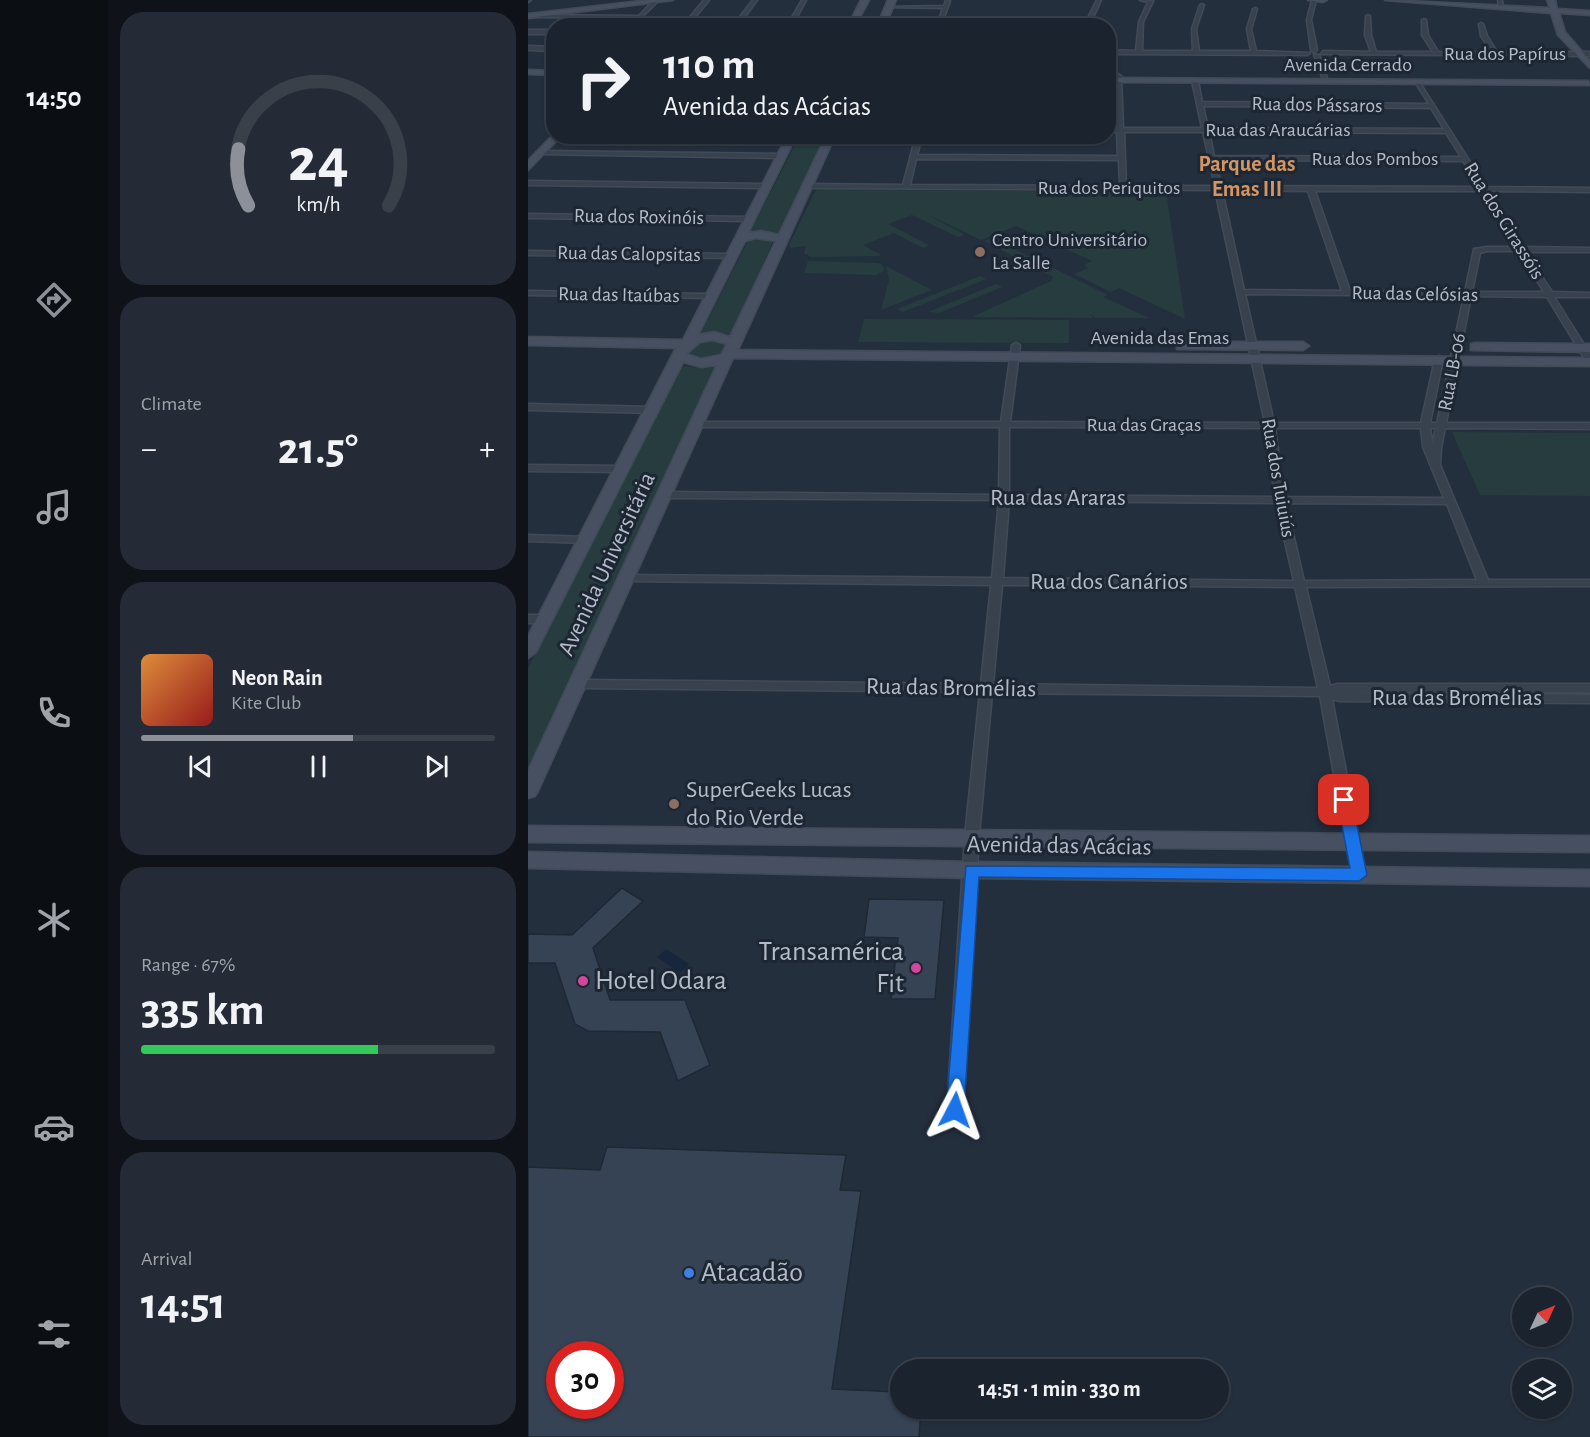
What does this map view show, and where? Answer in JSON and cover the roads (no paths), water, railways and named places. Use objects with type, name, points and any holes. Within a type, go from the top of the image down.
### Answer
[{"type":"street","points":[[528,16],[669,0]]},
{"type":"street","points":[[691,18],[706,0]]},
{"type":"street","points":[[741,18],[755,0]]},
{"type":"street","points":[[794,18],[804,0]]},
{"type":"street","points":[[855,18],[865,0]]},
{"type":"street","points":[[942,18],[949,0]]},
{"type":"street","points":[[1090,18],[1099,0]]},
{"type":"street","points":[[1139,52],[1141,22],[1151,0],[1142,0]]},
{"type":"street","points":[[1323,0],[1313,0],[1309,20],[1315,53],[1325,77]]},
{"type":"street","points":[[1389,0],[1500,4],[1590,13]]},
{"type":"street","points":[[1551,0],[1572,34],[1590,54]]},
{"type":"street","points":[[1559,0],[1556,10],[1562,33],[1590,66]]},
{"type":"street","points":[[528,16],[641,17],[656,2]]},
{"type":"street","points":[[883,18],[890,3],[946,7]]},
{"type":"street","points":[[1196,52],[1194,29],[1202,5]]},
{"type":"street","points":[[1116,52],[1254,52],[1249,29],[1254,9]]},
{"type":"street","points":[[1368,16],[1368,35],[1374,53]]},
{"type":"street","points":[[1424,20],[1425,35],[1436,53]]},
{"type":"street","points":[[1481,24],[1484,36],[1495,53]]},
{"type":"street","points":[[528,32],[546,32]]},
{"type":"street","points":[[528,48],[546,49]]},
{"type":"street","name":"Rua dos Papírus","points":[[1254,52],[1590,54]]},
{"type":"street","points":[[528,72],[546,73]]},
{"type":"street","name":"Avenida Cerrado","points":[[1118,78],[1325,77],[1588,80]]},
{"type":"street","points":[[1118,78],[1124,188]]},
{"type":"street","name":"Avenida Cerrado","points":[[1118,78],[1195,81],[1418,82],[1588,80]]},
{"type":"street","name":"Rua dos Tuiuiús","points":[[1195,81],[1254,352],[1269,426],[1280,500],[1325,692],[1359,875]]},
{"type":"street","name":"Rua dos Girassóis","points":[[1418,82],[1521,250],[1586,348],[1590,361]]},
{"type":"street","name":"Rua dos Pássaros","points":[[1200,104],[1433,106]]},
{"type":"street","name":"Rua das Araucárias","points":[[1116,130],[1448,131]]},
{"type":"street","points":[[528,168],[549,144]]},
{"type":"street","name":"Avenida Universitária","points":[[528,652],[788,144]]},
{"type":"street","name":"Avenida Universitária","points":[[528,791],[827,144]]},
{"type":"street","points":[[906,187],[917,144]]},
{"type":"street","points":[[541,153],[782,156]]},
{"type":"street","points":[[913,157],[1122,158]]},
{"type":"street","name":"Rua dos Pombos","points":[[1212,158],[1466,159]]},
{"type":"street","points":[[528,183],[766,186]]},
{"type":"street","name":"Rua dos Periquitos","points":[[807,186],[1590,190]]},
{"type":"street","points":[[1311,189],[1347,293]]},
{"type":"street","name":"Rua dos Roxinóis","points":[[528,216],[749,219]]},
{"type":"street","points":[[739,239],[762,234],[774,235],[783,241]]},
{"type":"street","name":"Rua LB-06","points":[[1436,464],[1436,448],[1476,253],[1480,250],[1521,250]]},
{"type":"street","points":[[1521,250],[1590,250]]},
{"type":"street","name":"Rua das Calopsitas","points":[[528,253],[730,256]]},
{"type":"street","name":"Rua das Celósias","points":[[1241,292],[1590,295]]},
{"type":"street","name":"Rua das Itaúbas","points":[[528,293],[710,296]]},
{"type":"street","points":[[528,352],[683,348],[714,336],[728,339],[731,349],[716,361],[699,363],[690,362],[683,348]]},
{"type":"street","points":[[528,341],[683,348]]},
{"type":"street","name":"Avenida das Emas","points":[[731,349],[1455,353],[1586,348]]},
{"type":"street","points":[[955,1110],[972,870],[972,836],[998,582],[1004,498],[1005,424],[1015,351]]},
{"type":"street","name":"Avenida das Emas","points":[[1254,352],[1439,359],[1455,353],[1590,361]]},
{"type":"street","name":"Rua LB-06","points":[[1425,426],[1439,359]]},
{"type":"street","points":[[528,407],[653,410]]},
{"type":"street","name":"Rua das Graças","points":[[699,424],[1590,426]]},
{"type":"street","points":[[1425,426],[1428,447],[1484,583]]},
{"type":"street","points":[[528,468],[622,469]]},
{"type":"street","name":"Rua das Araras","points":[[666,495],[1450,501]]},
{"type":"street","points":[[528,538],[586,540]]},
{"type":"street","name":"Rua dos Canários","points":[[627,578],[1298,584],[1590,583]]},
{"type":"street","points":[[528,619],[545,620]]},
{"type":"street","name":"Rua das Bromélias","points":[[578,684],[1325,692],[1340,697],[1590,699]]},
{"type":"street","name":"Rua das Bromélias","points":[[1325,692],[1337,688],[1590,688]]},
{"type":"street","name":"Avenida das Acácias","points":[[528,834],[972,836],[1590,844]]},
{"type":"street","name":"Avenida das Acácias","points":[[528,860],[972,870],[1590,878]]},
{"type":"water","points":[[666,949],[689,964],[680,973],[657,957]]},
{"type":"place","name":"Centro Universitário La Salle","points":[[980,252]]},
{"type":"place","name":"SuperGeeks Lucas do Rio Verde","points":[[674,804]]},
{"type":"place","name":"Transamérica Fit","points":[[916,968]]},
{"type":"place","name":"Hotel Odara","points":[[583,981]]},
{"type":"place","name":"Atacadão","points":[[689,1273]]},
{"type":"district","name":"Parque das Emas III","points":[[1247,176]]}]
